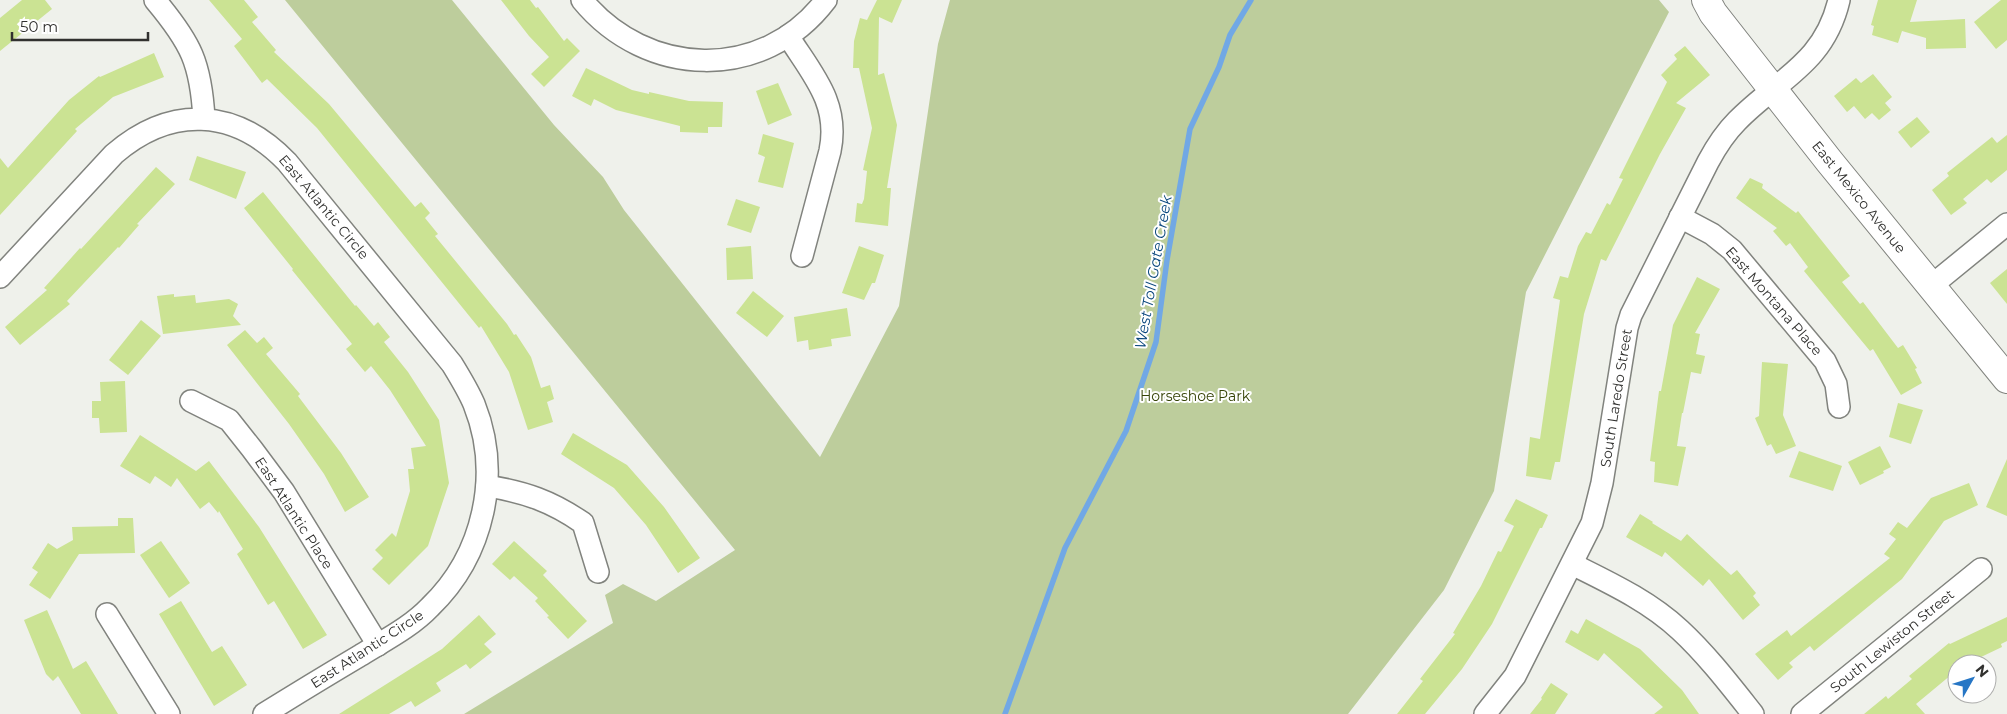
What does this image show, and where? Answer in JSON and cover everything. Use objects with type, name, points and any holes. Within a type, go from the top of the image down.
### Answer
[{"type":"street","points":[[155,0],[187,42],[203,89],[204,119]]},
{"type":"street","points":[[582,0],[602,22],[628,41],[658,53],[689,60],[713,61],[736,58],[760,50],[788,36],[807,21],[826,0]]},
{"type":"street","name":"South Laredo Street","points":[[1484,714],[1515,676],[1592,523],[1598,504],[1627,328],[1631,315],[1708,162],[1724,135],[1738,120],[1802,66],[1821,43],[1830,26],[1839,0]]},
{"type":"street","name":"East Mexico Avenue","points":[[1703,4],[2007,379]]},
{"type":"street","points":[[788,36],[826,96],[832,117],[833,138],[802,256]]},
{"type":"street","name":"East Atlantic Circle","points":[[0,277],[114,154],[130,141],[146,131],[165,124],[184,120],[204,119],[221,121],[240,127],[258,136],[274,148],[452,364],[474,404],[483,433],[487,465],[484,509],[475,541],[466,559],[450,586],[406,627],[264,714]]},
{"type":"street","name":"East Montana Place","points":[[1680,217],[1712,234],[1732,250],[1819,353],[1836,384],[1839,407]]},
{"type":"street","points":[[1931,286],[2007,224]]},
{"type":"street","name":"East Atlantic Place","points":[[191,401],[229,420],[252,449],[289,500],[378,645]]},
{"type":"street","points":[[487,486],[532,495],[560,507],[584,523],[598,572]]},
{"type":"street","points":[[1572,564],[1631,594],[1680,630],[1712,663],[1753,714]]},
{"type":"street","name":"South Lewiston Street","points":[[1802,714],[1981,569]]},
{"type":"street","points":[[107,614],[168,714]]},
{"type":"green space","name":"Horseshoe Park","points":[[285,0],[452,0],[554,125],[603,177],[624,210],[820,457],[899,306],[938,44],[950,0],[1659,0],[1669,12],[1526,292],[1494,491],[1444,590],[1348,714],[464,714],[613,623],[605,595],[623,584],[656,601],[735,550]]},
{"type":"building","points":[[22,0],[45,0],[52,9],[0,51],[0,18]]},
{"type":"building","points":[[209,0],[244,0],[258,17],[252,22],[276,50],[274,52],[329,104],[415,207],[421,202],[430,213],[425,218],[438,234],[435,236],[514,335],[516,334],[531,357],[541,388],[550,385],[554,399],[547,402],[553,422],[528,430],[509,372],[481,326],[479,328],[317,128],[267,79],[262,83],[234,46],[242,39]]},
{"type":"building","points":[[501,0],[530,0],[536,8],[538,7],[564,41],[567,38],[580,51],[544,87],[531,74],[549,57],[529,36]]},
{"type":"building","points":[[877,0],[902,0],[892,23],[879,17],[878,75],[884,73],[897,125],[887,188],[891,188],[888,226],[855,222],[857,203],[862,204],[864,199],[867,171],[863,170],[872,128],[859,68],[853,68],[854,41],[860,18],[867,20]]},
{"type":"building","points":[[1878,0],[1917,0],[1910,22],[1965,19],[1966,48],[1926,49],[1926,38],[1902,31],[1898,43],[1872,35],[1874,26],[1871,25]]},
{"type":"building","points":[[2001,0],[2007,0],[2007,40],[1996,49],[1974,22]]},
{"type":"building","points":[[1685,46],[1710,75],[1676,103],[1686,108],[1660,154],[1606,261],[1601,259],[1584,314],[1560,462],[1555,462],[1551,480],[1526,476],[1530,437],[1540,439],[1560,300],[1553,298],[1560,276],[1568,278],[1578,246],[1586,232],[1591,234],[1607,203],[1610,205],[1623,179],[1619,178],[1667,82],[1661,75],[1677,59],[1674,55]]},
{"type":"building","points":[[154,53],[164,77],[113,97],[75,129],[77,131],[0,215],[0,158],[8,168],[69,100],[99,76]]},
{"type":"building","points":[[586,68],[632,90],[689,101],[723,102],[722,127],[708,127],[708,133],[680,132],[680,126],[616,110],[594,99],[591,106],[572,96]]},
{"type":"building","points":[[1873,74],[1892,97],[1885,103],[1891,110],[1879,120],[1872,113],[1865,119],[1854,106],[1847,112],[1834,96],[1856,78],[1861,83]]},
{"type":"building","points":[[778,83],[792,115],[768,125],[756,91]]},
{"type":"building","points":[[1917,117],[1930,132],[1911,148],[1898,132]]},
{"type":"building","points":[[763,134],[794,143],[783,188],[758,182],[765,157],[758,154]]},
{"type":"building","points":[[2007,135],[2007,170],[1991,183],[1987,179],[1963,199],[1967,203],[1951,215],[1932,190],[1949,176],[1947,173],[1992,137],[1997,143]]},
{"type":"building","points":[[197,156],[246,172],[236,199],[189,180]]},
{"type":"building","points":[[156,167],[175,184],[137,224],[139,225],[119,248],[67,301],[70,304],[20,345],[5,327],[47,290],[44,288]]},
{"type":"building","points":[[1750,178],[1763,184],[1762,188],[1796,213],[1798,211],[1850,276],[1842,282],[1860,304],[1863,302],[1898,348],[1903,345],[1917,368],[1915,369],[1922,383],[1901,395],[1873,349],[1870,351],[1804,271],[1808,267],[1790,243],[1786,246],[1773,231],[1777,228],[1736,198]]},
{"type":"building","points":[[263,192],[355,306],[374,326],[378,322],[390,337],[384,342],[408,372],[439,420],[449,483],[428,546],[389,585],[372,569],[383,558],[375,550],[392,533],[396,537],[410,491],[408,469],[414,469],[411,448],[426,446],[390,390],[371,366],[365,372],[346,349],[352,344],[244,208]]},
{"type":"building","points":[[736,199],[760,207],[751,233],[727,225]]},
{"type":"building","points":[[751,246],[753,279],[727,280],[726,248]]},
{"type":"building","points":[[859,246],[884,255],[875,283],[872,283],[864,300],[842,293]]},
{"type":"building","points":[[2007,269],[2007,304],[1990,283]]},
{"type":"building","points":[[1697,277],[1720,289],[1695,333],[1700,334],[1696,354],[1705,356],[1701,374],[1691,372],[1682,413],[1677,446],[1686,447],[1678,486],[1654,482],[1655,462],[1650,461],[1659,391],[1661,391],[1673,325]]},
{"type":"building","points":[[753,291],[784,316],[767,337],[736,313]]},
{"type":"building","points":[[174,294],[174,297],[195,295],[196,303],[229,299],[238,304],[233,316],[241,325],[163,334],[157,296]]},
{"type":"building","points":[[847,308],[851,336],[831,339],[832,346],[809,350],[808,340],[797,342],[794,317]]},
{"type":"building","points":[[141,320],[161,336],[128,375],[109,360]]},
{"type":"building","points":[[245,330],[257,343],[264,337],[273,348],[266,354],[300,394],[298,396],[341,453],[369,497],[345,512],[324,474],[289,424],[227,345]]},
{"type":"building","points":[[1762,362],[1788,364],[1783,415],[1796,446],[1776,454],[1771,444],[1767,446],[1755,418],[1759,416]]},
{"type":"building","points":[[125,381],[127,432],[100,433],[99,418],[92,418],[92,401],[101,401],[100,382]]},
{"type":"building","points":[[1898,403],[1923,410],[1911,444],[1889,437]]},
{"type":"building","points":[[573,433],[627,465],[664,507],[700,558],[678,573],[646,525],[614,488],[561,454]]},
{"type":"building","points":[[140,435],[196,471],[209,461],[259,527],[327,635],[303,649],[274,601],[268,605],[237,554],[243,549],[219,511],[218,513],[209,502],[200,509],[177,478],[171,487],[155,476],[150,484],[120,466]]},
{"type":"building","points":[[1880,446],[1891,467],[1883,471],[1884,473],[1860,485],[1848,462]]},
{"type":"building","points":[[1799,451],[1842,466],[1833,491],[1789,477]]},
{"type":"building","points":[[2007,459],[2007,516],[1986,507]]},
{"type":"building","points":[[1969,483],[1978,505],[1944,521],[1902,579],[1814,651],[1810,646],[1789,663],[1793,667],[1778,680],[1755,654],[1787,630],[1791,636],[1890,558],[1884,554],[1896,539],[1889,534],[1898,522],[1907,528],[1931,498]]},
{"type":"building","points":[[1516,499],[1548,515],[1492,624],[1462,669],[1425,714],[1397,714],[1423,681],[1420,679],[1455,634],[1453,633],[1481,586],[1498,551],[1501,552],[1514,526],[1504,521]]},
{"type":"building","points":[[1640,514],[1681,541],[1687,534],[1731,575],[1737,570],[1756,593],[1753,596],[1760,605],[1743,620],[1709,579],[1703,586],[1665,552],[1662,557],[1626,537]]},
{"type":"building","points":[[118,518],[133,518],[135,553],[79,554],[50,599],[29,585],[38,572],[32,568],[48,543],[57,549],[73,540],[72,527],[118,526]]},
{"type":"building","points":[[161,541],[190,583],[169,598],[140,555]]},
{"type":"building","points":[[514,541],[547,571],[543,575],[587,621],[568,639],[535,601],[538,598],[514,576],[510,580],[492,564]]},
{"type":"building","points":[[181,601],[212,652],[222,646],[247,685],[214,706],[159,614]]},
{"type":"building","points":[[47,610],[73,669],[86,661],[118,714],[81,714],[58,676],[53,681],[46,674],[24,620]]},
{"type":"building","points":[[479,615],[496,634],[484,644],[492,652],[470,669],[466,664],[436,683],[441,691],[415,707],[411,701],[389,714],[339,714],[442,649]]},
{"type":"building","points":[[2007,617],[2007,641],[2001,644],[2002,647],[1987,654],[1947,654],[1947,678],[1916,704],[1925,714],[1864,714],[1886,696],[1888,699],[1912,679],[1909,676],[1950,644]]},
{"type":"building","points":[[1586,619],[1640,649],[1682,690],[1699,714],[1654,714],[1663,707],[1604,653],[1598,661],[1565,642],[1571,630],[1578,634]]},
{"type":"building","points":[[1551,683],[1568,694],[1555,714],[1530,714],[1542,699]]},
{"type":"waterway","name":"West Toll Gate Creek","points":[[1005,714],[1065,548],[1126,431],[1156,342],[1167,260],[1190,129],[1219,67],[1230,35],[1251,0]]}]
